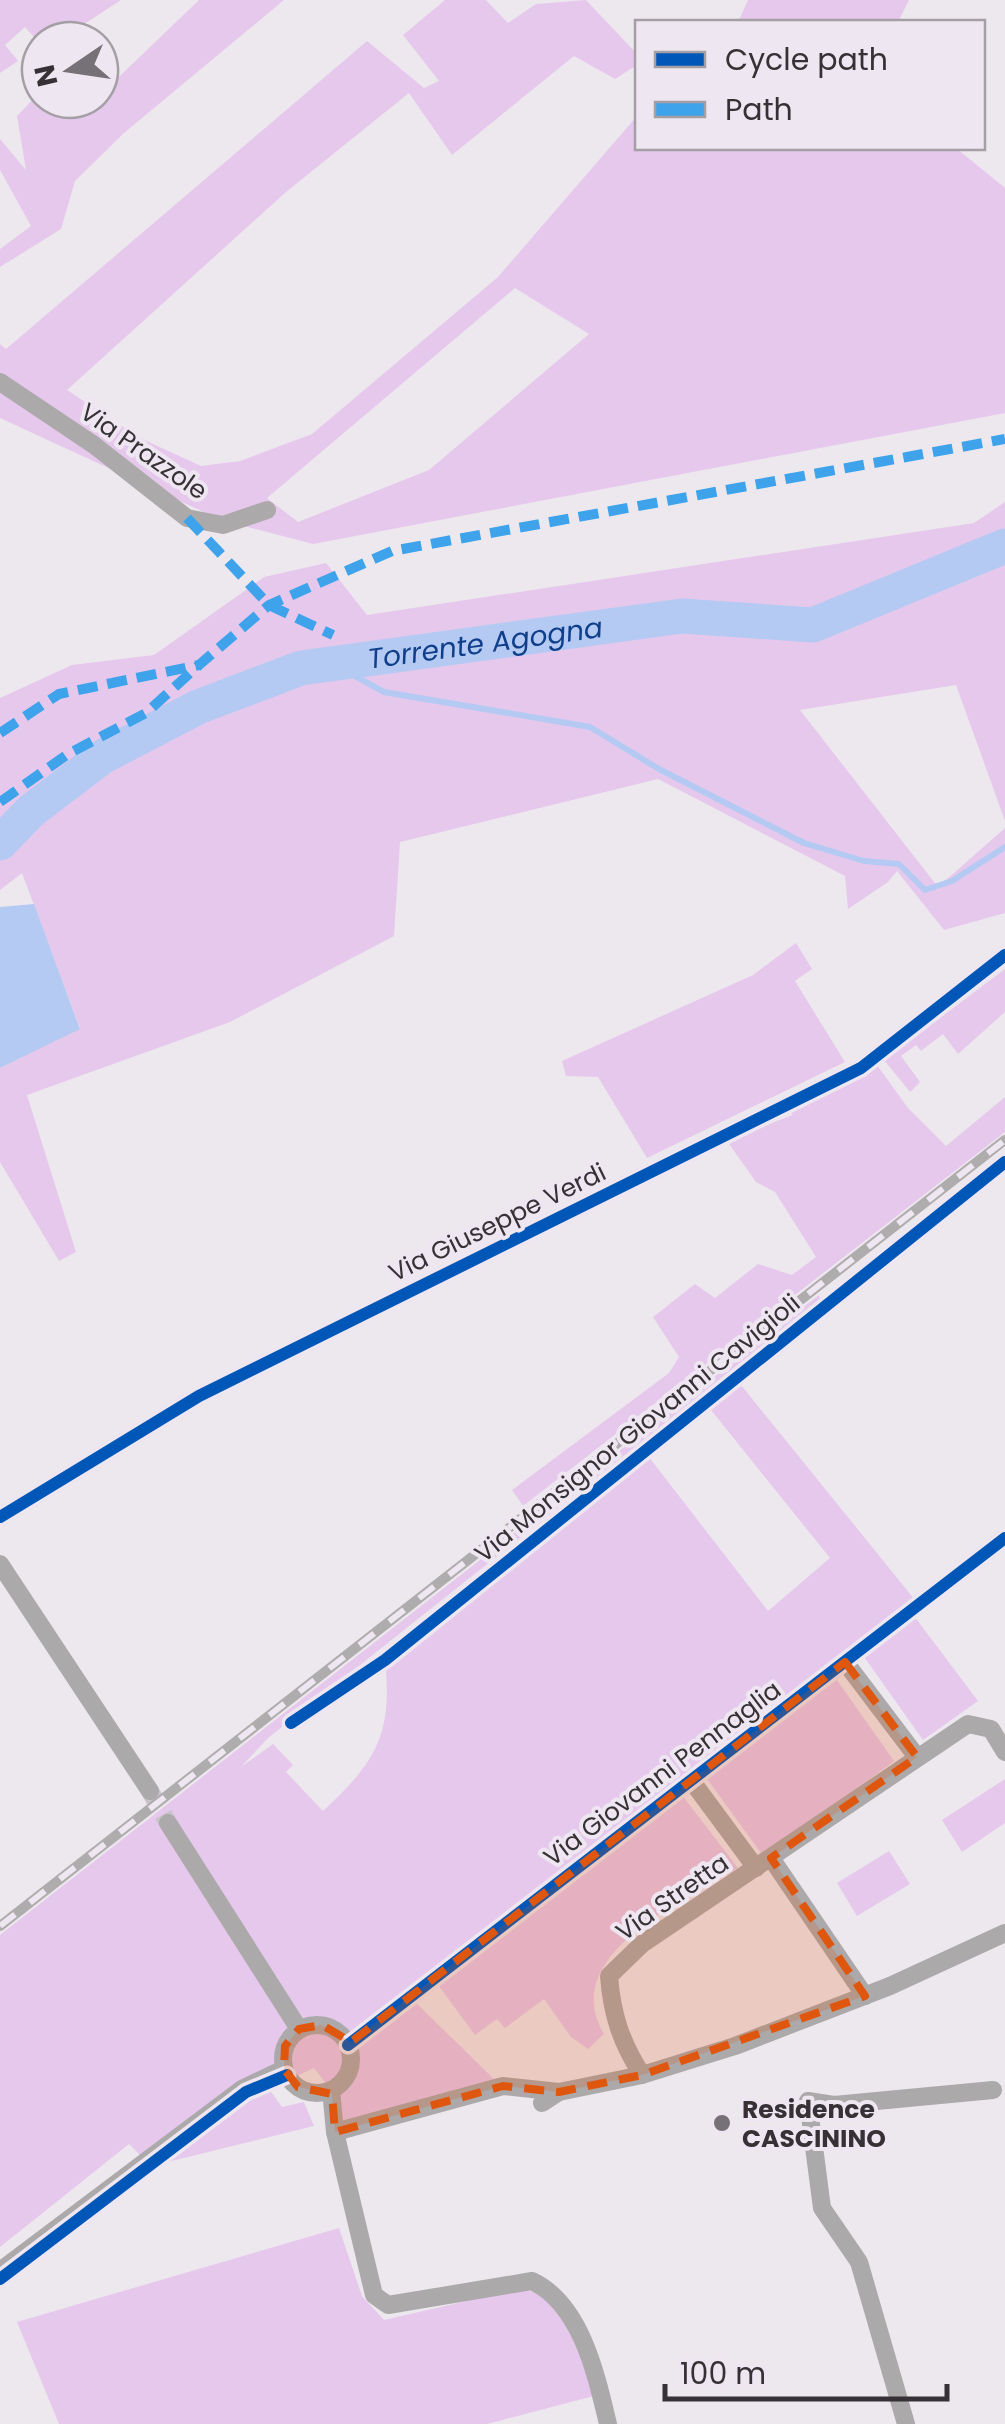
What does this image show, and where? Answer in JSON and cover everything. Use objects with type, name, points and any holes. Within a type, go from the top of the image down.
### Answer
[{"type":"street","name":"Via Prazzole","points":[[0,382],[94,444],[187,518],[223,525],[267,510]]},
{"type":"street","name":"Via Giuseppe Verdi","points":[[0,1516],[199,1396],[860,1068],[1005,954]]},
{"type":"street","name":"Via Monsignor Giovanni Cavigioli","points":[[291,1723],[385,1660],[1005,1162]]},
{"type":"street","name":"Via Giovanni Pennaglia","points":[[348,2044],[1005,1538]]},
{"type":"street","points":[[0,1564],[150,1791]]},
{"type":"street","points":[[844,1662],[917,1757]]},
{"type":"street","name":"Via Stretta","points":[[642,2076],[622,2043],[611,2008],[609,1976],[642,1944],[968,1724],[991,1729],[1005,1752]]},
{"type":"street","name":"Via Stretta","points":[[691,1780],[763,1863],[865,1996]]},
{"type":"street","points":[[170,1827],[300,2029]]},
{"type":"street","points":[[335,2132],[503,2086],[558,2092],[642,2076],[865,1996],[1005,1933]]},
{"type":"street","points":[[310,2025],[333,2028],[348,2044],[350,2066],[332,2090],[320,2093],[298,2087],[284,2069],[285,2046],[300,2029],[310,2025]]},
{"type":"street","points":[[0,2271],[242,2089],[284,2069]]},
{"type":"street","points":[[332,2090],[335,2132],[374,2295],[388,2305],[532,2280],[553,2290],[569,2310],[608,2424]]},
{"type":"street","points":[[906,2424],[860,2262],[822,2208],[808,2101],[834,2105],[993,2090]]},
{"type":"street","points":[[542,2103],[558,2092]]},
{"type":"highlighted area","points":[[845,1662],[917,1757],[771,1858],[865,1996],[642,2075],[559,2092],[503,2086],[335,2132],[332,2094],[298,2087],[284,2069],[285,2046],[299,2029],[322,2025],[351,2042]]},
{"type":"shaded area","points":[[0,0],[121,0],[90,20],[20,20],[20,32],[5,45],[18,61],[0,73]]},
{"type":"shaded area","points":[[199,0],[284,0],[124,133],[75,181],[61,229],[0,267],[0,249],[31,226],[0,170],[0,139],[26,170],[17,116],[20,113],[20,120],[120,120],[120,76]]},
{"type":"shaded area","points":[[445,0],[486,0],[508,23],[536,4],[586,0],[635,52],[635,66],[615,79],[574,56],[452,155],[409,93],[286,192],[67,390],[140,438],[201,466],[240,461],[312,434],[498,277],[635,118],[635,150],[958,150],[1005,188],[1005,413],[313,544],[221,520],[0,418],[0,344],[6,349],[367,41],[424,88],[439,81],[403,35]],"holes":[[[515,288],[589,334],[429,470],[298,522],[267,498]]]},
{"type":"shaded area","points":[[748,0],[909,0],[899,20],[739,20]]},
{"type":"shaded area","points":[[1005,502],[1005,821],[956,685],[800,710],[938,887],[1005,828],[1005,913],[944,930],[897,871],[888,882],[848,909],[845,876],[658,779],[400,842],[394,936],[230,1022],[27,1095],[76,1252],[59,1261],[0,1162],[0,1068],[80,1028],[22,873],[0,890],[0,698],[72,665],[154,655],[264,577],[326,563],[367,615],[974,523]]},
{"type":"shaded area","points":[[796,943],[812,969],[795,981],[845,1062],[647,1158],[598,1077],[566,1076],[562,1061],[753,975]]},
{"type":"shaded area","points":[[1005,969],[1005,1012],[958,1054],[943,1034],[921,1051],[916,1045],[901,1056],[920,1082],[910,1092],[884,1060]]},
{"type":"shaded area","points":[[877,1065],[908,1108],[946,1146],[1005,1097],[1005,1132],[523,1506],[512,1490],[669,1373],[679,1357],[653,1317],[695,1284],[715,1298],[758,1264],[792,1275],[816,1257],[775,1192],[756,1182],[727,1141],[792,1115],[791,1109]]},
{"type":"shaded area","points":[[819,1295],[820,1300],[268,1738],[241,1767],[273,1744],[293,1765],[286,1772],[323,1811],[356,1777],[377,1745],[386,1708],[385,1660],[645,1452],[768,1611],[830,1558],[707,1405],[737,1380],[919,1605],[911,1612],[978,1701],[923,1740],[860,1651],[832,1673],[894,1761],[764,1857],[702,1772],[678,1790],[738,1868],[659,1914],[612,1955],[598,1979],[594,2006],[604,2034],[588,2049],[571,2037],[544,1999],[505,2028],[497,2019],[475,2035],[433,1978],[409,1996],[499,2084],[335,2132],[331,2090],[314,2068],[269,2089],[282,2107],[304,2102],[314,2126],[151,2166],[129,2144],[0,2247],[0,1935]]},
{"type":"shaded area","points":[[1005,1779],[1005,1823],[962,1852],[942,1820]]},
{"type":"shaded area","points":[[889,1851],[910,1884],[857,1916],[837,1883]]},
{"type":"shaded area","points":[[339,2228],[362,2296],[384,2320],[514,2290],[541,2292],[567,2328],[594,2396],[487,2424],[59,2424],[17,2322]]},
{"type":"water","points":[[34,904],[80,1029],[0,1068],[0,907]]},
{"type":"waterway","name":"Torrente Agogna","points":[[0,843],[31,811],[102,757],[198,707],[301,668],[682,616],[813,625],[1005,546]]},
{"type":"waterway","points":[[333,664],[384,692],[590,727],[659,769],[804,843],[864,861],[899,864],[925,890],[952,881],[1005,847]]},
{"type":"tunnel","points":[[150,1791],[168,1823]]},
{"type":"railway","points":[[0,1926],[1005,1140]]},
{"type":"marked path","points":[[0,733],[59,694],[199,665],[269,605],[392,551],[1005,439]]},
{"type":"marked path","points":[[187,518],[269,605],[333,635]]},
{"type":"marked path","points":[[0,802],[68,754],[146,713],[199,665]]},
{"type":"cycle path","points":[[0,1517],[199,1396],[861,1068],[1005,955]]},
{"type":"cycle path","points":[[291,1723],[385,1660],[1005,1162]]},
{"type":"cycle path","points":[[348,2045],[1005,1538]]},
{"type":"cycle path","points":[[0,2279],[246,2092],[287,2075]]},
{"type":"place","name":"Residence CASCININO","points":[[722,2123]]}]
